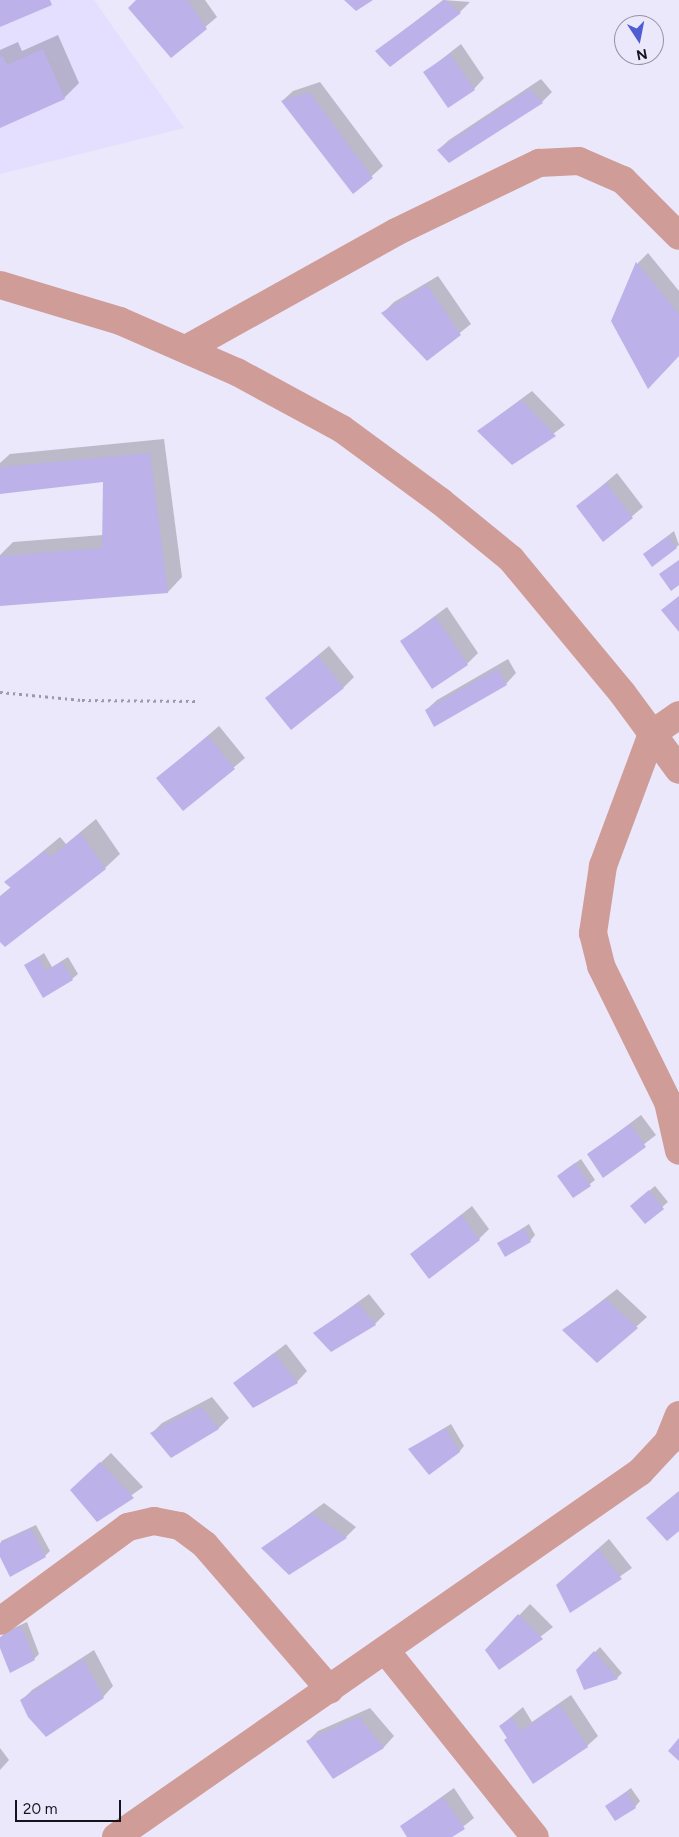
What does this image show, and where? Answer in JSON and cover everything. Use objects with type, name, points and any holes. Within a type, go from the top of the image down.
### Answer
[{"type":"street","points":[[186,350],[396,232],[539,164],[579,161],[623,180],[679,236]]},
{"type":"street","points":[[0,285],[120,321],[237,372],[342,429],[440,501],[511,559],[679,770]]},
{"type":"street","points":[[679,715],[652,734],[603,866],[593,933],[601,966],[668,1102],[679,1150]]},
{"type":"street","points":[[116,1837],[386,1651],[640,1472],[668,1442],[679,1415]]},
{"type":"street","points":[[0,1621],[128,1526],[154,1521],[180,1526],[205,1545],[330,1690]]},
{"type":"street","points":[[386,1651],[535,1837]]},
{"type":"path","points":[[0,692],[82,700],[195,701]]},
{"type":"shaded area","points":[[0,0],[94,0],[184,128],[0,174]]},
{"type":"building","points":[[0,0],[50,0],[52,5],[0,27]]},
{"type":"building","points":[[136,0],[188,0],[207,29],[171,58],[128,8]]},
{"type":"building","points":[[344,0],[373,0],[356,11]]},
{"type":"building","points":[[445,0],[461,13],[390,67],[375,51]]},
{"type":"building","points":[[43,49],[65,99],[0,128],[0,57],[3,56],[7,65]]},
{"type":"building","points":[[450,54],[475,90],[448,108],[423,72]]},
{"type":"building","points":[[530,89],[543,103],[449,163],[437,150]]},
{"type":"building","points":[[309,92],[373,178],[353,194],[281,101]]},
{"type":"building","points":[[636,262],[679,314],[679,356],[648,389],[611,321]]},
{"type":"building","points":[[427,285],[461,335],[427,361],[381,313]]},
{"type":"building","points":[[521,400],[556,436],[512,465],[477,431]]},
{"type":"building","points":[[150,453],[168,593],[0,606],[0,556],[102,548],[103,482],[0,494],[0,467]]},
{"type":"building","points":[[606,483],[633,518],[603,542],[576,506]]},
{"type":"building","points":[[668,536],[677,548],[652,567],[643,554]]},
{"type":"building","points":[[679,560],[679,585],[671,591],[659,574]]},
{"type":"building","points":[[679,596],[679,632],[661,610]]},
{"type":"building","points":[[436,617],[468,665],[432,689],[400,641]]},
{"type":"building","points":[[318,656],[344,688],[291,730],[265,698]]},
{"type":"building","points":[[497,669],[507,685],[434,727],[425,710]]},
{"type":"building","points":[[208,736],[235,769],[183,811],[156,778]]},
{"type":"building","points":[[80,833],[106,869],[5,947],[0,942],[0,897],[11,888],[4,882],[44,851],[51,857]]},
{"type":"building","points":[[38,957],[46,971],[62,962],[73,980],[43,998],[24,965]]},
{"type":"building","points":[[630,1124],[646,1147],[603,1178],[587,1154]]},
{"type":"building","points":[[575,1163],[591,1186],[573,1198],[557,1176]]},
{"type":"building","points":[[649,1190],[664,1209],[645,1224],[630,1206]]},
{"type":"building","points":[[461,1215],[480,1240],[429,1279],[410,1254]]},
{"type":"building","points":[[524,1228],[531,1242],[505,1257],[497,1243]]},
{"type":"building","points":[[606,1299],[638,1328],[597,1363],[562,1330]]},
{"type":"building","points":[[358,1303],[376,1325],[331,1352],[313,1333]]},
{"type":"building","points":[[274,1353],[298,1383],[253,1408],[233,1383]]},
{"type":"building","points":[[201,1407],[219,1429],[171,1458],[150,1433]]},
{"type":"building","points":[[445,1428],[460,1452],[429,1475],[408,1449]]},
{"type":"building","points":[[100,1462],[134,1498],[97,1522],[70,1490]]},
{"type":"building","points":[[679,1492],[679,1531],[667,1541],[646,1518]]},
{"type":"building","points":[[312,1513],[347,1538],[289,1575],[261,1548]]},
{"type":"building","points":[[31,1529],[46,1557],[10,1577],[0,1557],[0,1543]]},
{"type":"building","points":[[598,1549],[622,1579],[570,1613],[556,1585]]},
{"type":"building","points":[[518,1614],[543,1639],[499,1670],[485,1650]]},
{"type":"building","points":[[21,1626],[35,1660],[10,1673],[0,1648],[0,1637]]},
{"type":"building","points":[[594,1651],[618,1679],[584,1690],[576,1670]]},
{"type":"building","points":[[83,1659],[104,1698],[46,1737],[28,1717],[20,1700]]},
{"type":"building","points":[[560,1705],[588,1747],[533,1784],[504,1740],[507,1738],[499,1726],[512,1717],[521,1731]]},
{"type":"building","points":[[359,1717],[384,1748],[333,1779],[306,1741]]},
{"type":"building","points":[[679,1738],[679,1761],[668,1751]]},
{"type":"building","points":[[626,1792],[636,1808],[615,1821],[605,1806]]},
{"type":"building","points":[[443,1797],[465,1829],[452,1837],[407,1837],[400,1826]]}]
